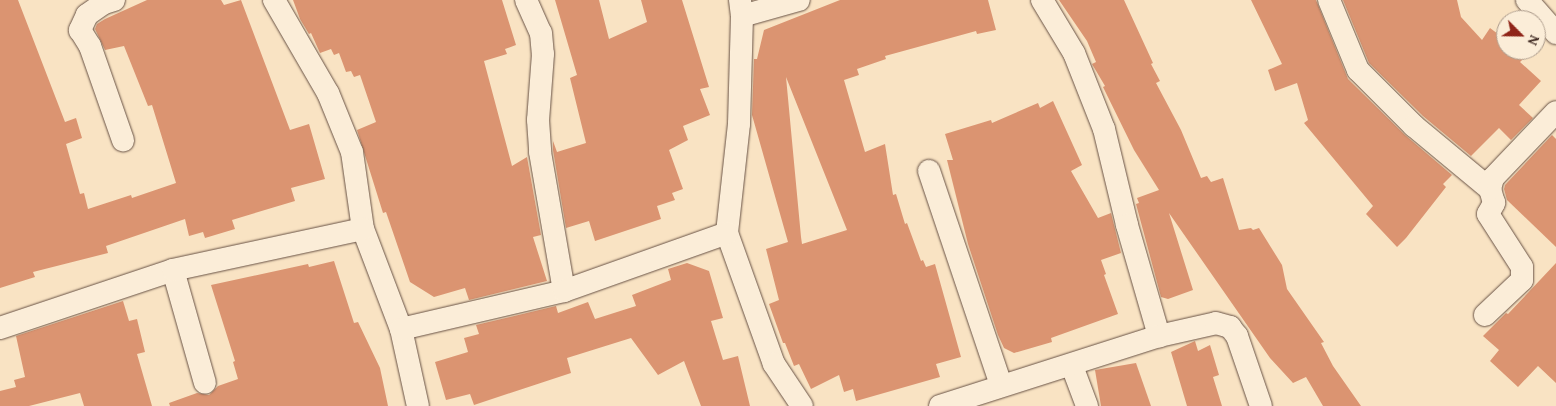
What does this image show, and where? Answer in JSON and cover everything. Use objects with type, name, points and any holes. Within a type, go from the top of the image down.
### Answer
[{"type":"street","points":[[114,0],[104,3],[87,15],[80,30],[90,46],[124,140]]},
{"type":"street","points":[[274,0],[328,93],[352,152],[363,229],[401,329],[418,406]]},
{"type":"street","points":[[526,0],[541,33],[543,54],[538,120],[540,152],[564,292]]},
{"type":"street","points":[[799,0],[741,8],[739,124],[727,233],[774,364],[802,406]]},
{"type":"street","points":[[1042,0],[1074,53],[1104,129],[1127,225],[1160,336]]},
{"type":"street","points":[[1329,0],[1358,70],[1414,126],[1490,189]]},
{"type":"street","points":[[1527,0],[1556,33]]},
{"type":"street","points":[[1485,316],[1522,280],[1522,267],[1488,214],[1494,203],[1490,189],[1493,178],[1556,112]]},
{"type":"street","points":[[929,171],[1001,385]]},
{"type":"street","points":[[0,328],[173,270],[363,229]]},
{"type":"street","points":[[401,329],[564,292],[727,233]]},
{"type":"street","points":[[173,270],[205,383]]},
{"type":"street","points":[[940,406],[1001,385],[1072,366],[1160,336],[1216,323],[1230,328],[1237,336],[1260,406]]},
{"type":"street","points":[[1072,366],[1087,406]]},
{"type":"building","points":[[0,0],[18,0],[65,122],[76,118],[82,138],[66,144],[80,194],[84,193],[88,209],[131,195],[132,198],[176,183],[152,105],[148,106],[124,46],[105,50],[95,29],[97,24],[105,19],[147,0],[221,0],[224,5],[241,0],[290,130],[309,124],[325,179],[291,188],[295,201],[232,220],[235,229],[205,238],[203,232],[189,236],[185,219],[106,246],[108,253],[33,272],[35,277],[0,288]]},
{"type":"building","points":[[293,0],[502,0],[516,45],[505,49],[507,54],[484,61],[512,166],[527,157],[541,235],[533,237],[547,281],[469,300],[465,288],[434,297],[410,282],[386,212],[383,213],[357,130],[376,122],[360,75],[354,77],[351,71],[346,72],[339,53],[334,55],[331,49],[320,53],[311,33],[309,34],[300,19]]},
{"type":"building","points":[[555,0],[599,0],[609,39],[647,22],[641,0],[682,0],[709,87],[700,89],[710,115],[683,126],[688,140],[669,150],[683,189],[672,193],[675,200],[657,206],[661,219],[595,241],[589,221],[566,228],[553,150],[553,141],[557,152],[586,143],[570,78],[577,75]]},
{"type":"building","points":[[840,0],[988,0],[996,30],[977,34],[976,31],[885,56],[886,59],[857,69],[859,75],[844,80],[865,152],[885,144],[893,195],[896,194],[905,224],[907,223],[921,261],[923,260],[926,267],[935,264],[961,357],[936,364],[940,377],[856,401],[853,389],[844,392],[839,375],[811,389],[799,364],[794,366],[785,343],[783,343],[769,304],[779,300],[766,249],[788,242],[752,115],[754,59],[757,59],[764,30]],"holes":[[[786,77],[847,230],[802,244]]]},
{"type":"building","points":[[1059,0],[1124,0],[1160,81],[1156,83],[1181,130],[1201,178],[1207,176],[1211,182],[1223,178],[1239,230],[1259,228],[1282,265],[1287,289],[1324,342],[1321,343],[1333,366],[1361,406],[1323,406],[1306,377],[1293,383],[1270,358],[1169,213],[1193,290],[1168,299],[1161,297],[1136,204],[1139,203],[1137,198],[1159,190],[1134,150],[1103,87],[1105,86],[1092,64],[1096,62],[1087,41]]},
{"type":"building","points":[[1251,0],[1316,0],[1348,79],[1405,135],[1452,175],[1443,184],[1446,187],[1397,247],[1366,214],[1373,206],[1304,123],[1308,120],[1297,83],[1275,91],[1268,70],[1282,64]]},
{"type":"building","points":[[1343,0],[1457,0],[1461,17],[1482,40],[1490,28],[1496,32],[1496,60],[1522,60],[1520,62],[1541,81],[1519,105],[1533,118],[1511,140],[1499,128],[1471,156],[1423,116],[1369,63]]},
{"type":"building","points":[[1053,101],[1082,165],[1071,171],[1098,218],[1111,213],[1121,253],[1101,260],[1106,274],[1104,275],[1118,314],[1051,338],[1052,342],[1014,353],[1004,348],[998,335],[968,244],[947,160],[953,160],[945,134],[991,120],[992,123],[1038,103],[1040,108]]},
{"type":"building","points":[[1552,135],[1556,139],[1556,247],[1507,200],[1504,189],[1505,185]]},
{"type":"building","points":[[334,261],[354,323],[358,322],[380,368],[388,406],[170,406],[169,403],[197,393],[209,395],[218,386],[238,379],[233,362],[235,361],[211,285],[308,264],[309,267]]},
{"type":"building","points":[[687,263],[709,271],[723,318],[711,321],[723,360],[738,356],[750,406],[701,406],[684,361],[658,375],[631,338],[567,358],[571,373],[474,405],[470,394],[446,400],[435,362],[468,352],[464,338],[479,334],[476,325],[556,306],[558,313],[588,302],[595,319],[636,306],[632,295],[671,280],[668,269]]},
{"type":"building","points":[[1556,263],[1556,383],[1538,366],[1518,387],[1490,361],[1499,350],[1483,336],[1506,313],[1508,314]]},
{"type":"building","points":[[123,301],[129,321],[137,319],[145,352],[137,354],[152,406],[84,406],[80,393],[29,406],[0,406],[0,391],[16,387],[14,380],[25,377],[16,336]]},
{"type":"building","points":[[1195,341],[1198,351],[1210,345],[1219,375],[1213,377],[1222,406],[1187,406],[1171,352]]},
{"type":"building","points":[[1136,363],[1151,406],[1101,406],[1095,370]]}]
